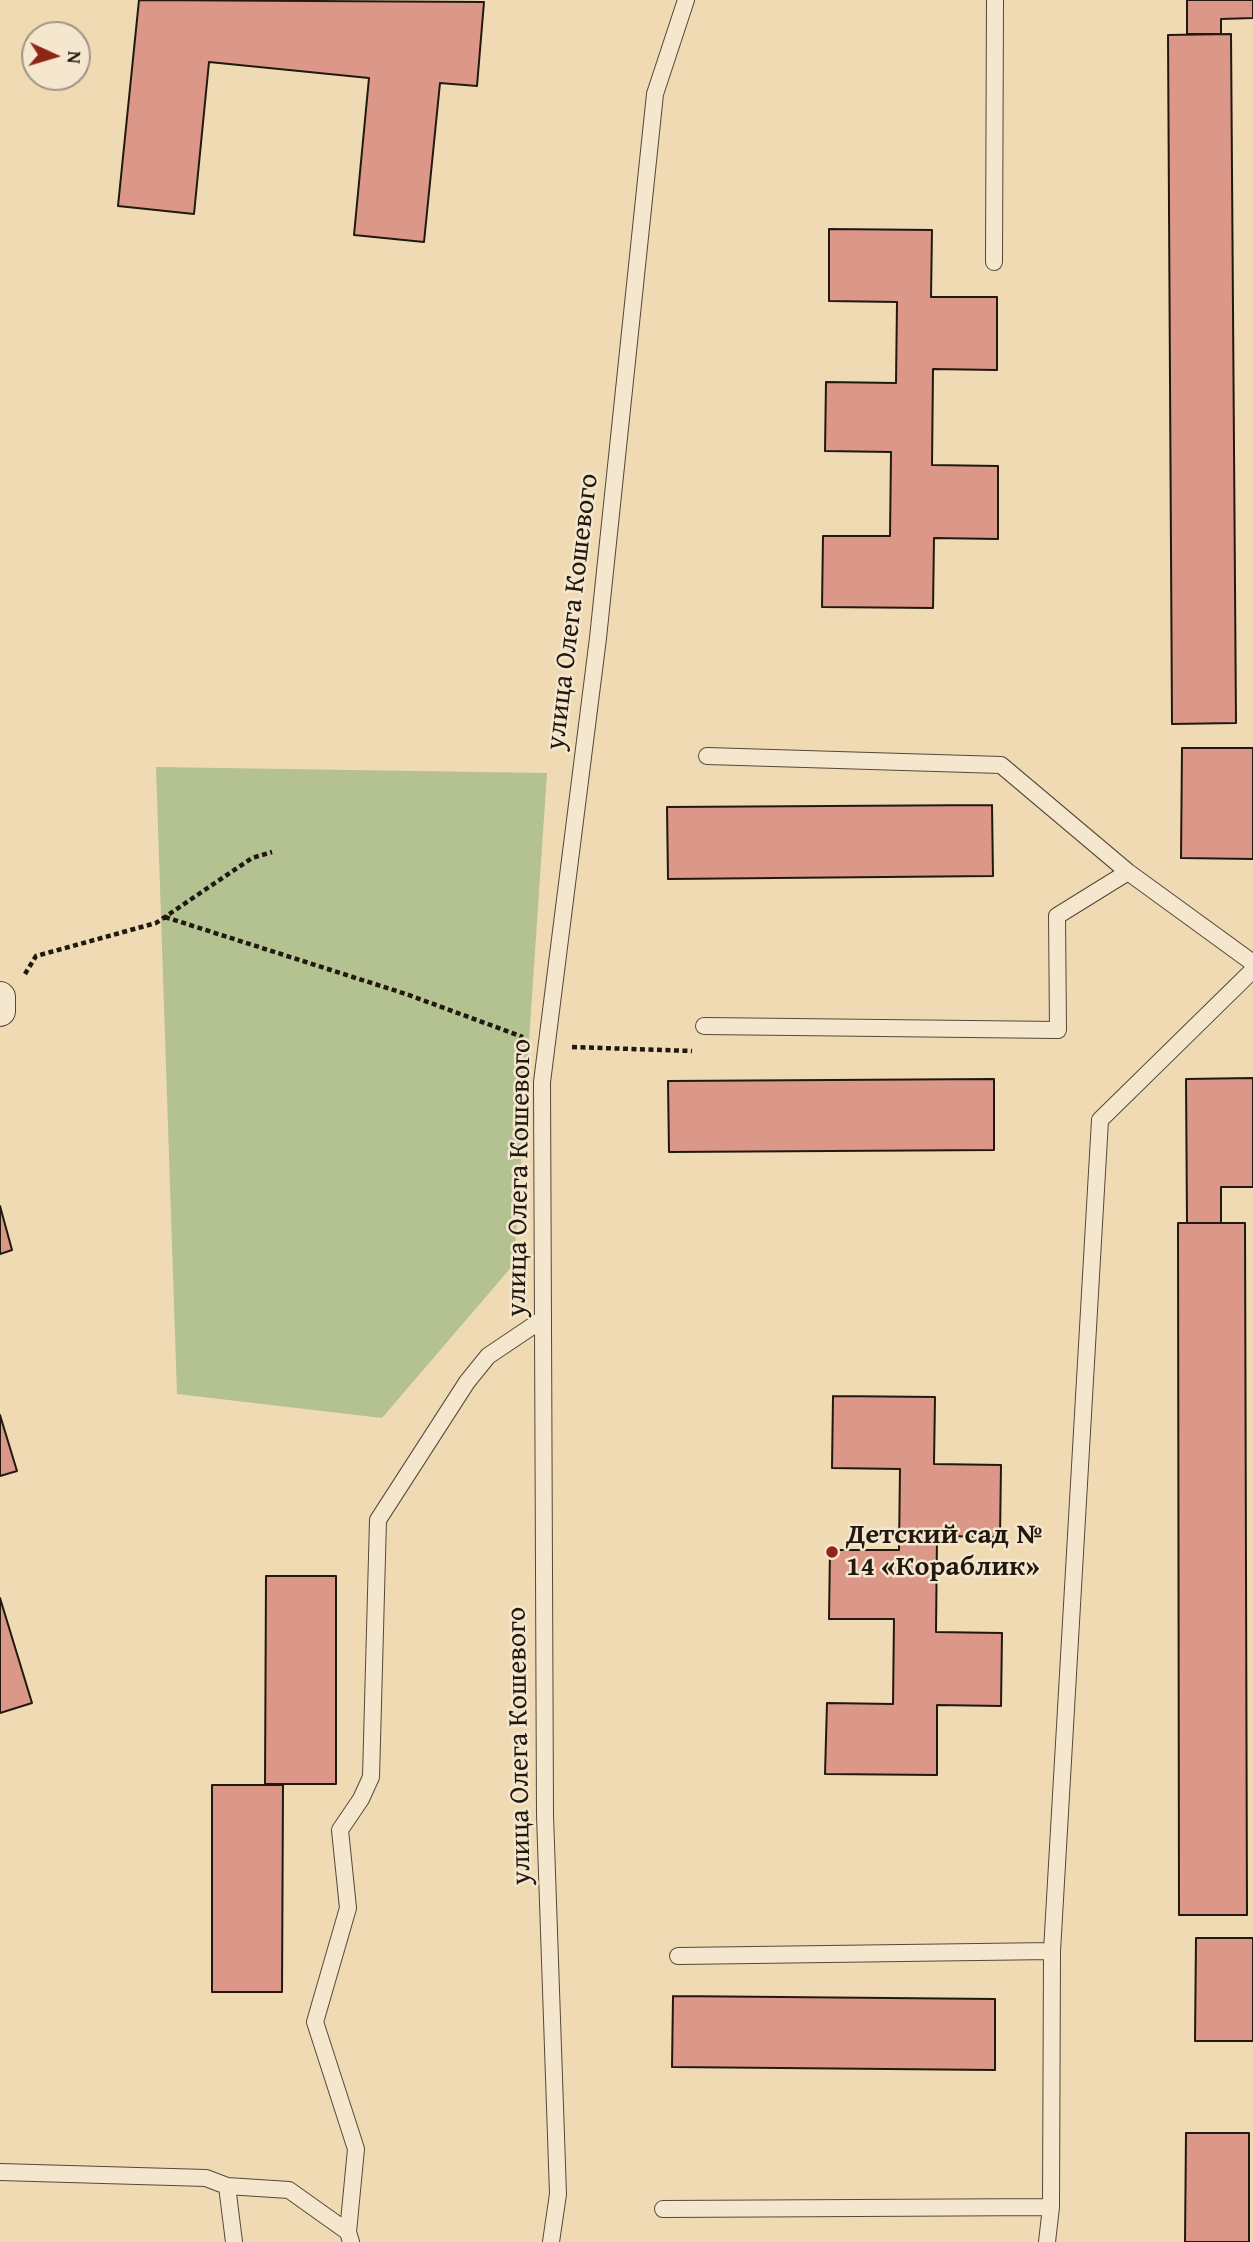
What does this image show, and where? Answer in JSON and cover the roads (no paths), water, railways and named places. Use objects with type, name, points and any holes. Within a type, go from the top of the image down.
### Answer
[{"type":"lane","name":"улица Олега Кошевого","points":[[551,2242],[558,2194],[545,1815],[542,1083],[598,638],[655,94],[686,0]]},
{"type":"lane","points":[[993,262],[995,0]]},
{"type":"lane","points":[[707,756],[1001,765],[1128,872],[1253,963]]},
{"type":"lane","points":[[704,1027],[1058,1030],[1057,916],[1128,872]]},
{"type":"lane","points":[[1047,2242],[1051,2207],[1052,1951],[1100,1120],[1253,970]]},
{"type":"lane","points":[[349,2237],[356,2149],[315,2022],[348,1908],[340,1830],[361,1799],[371,1777],[378,1520],[467,1382],[488,1356],[543,1319]]},
{"type":"lane","points":[[678,1956],[1052,1951]]},
{"type":"lane","points":[[0,2172],[206,2178],[227,2186],[289,2190],[349,2237]]},
{"type":"lane","points":[[227,2186],[234,2242]]},
{"type":"lane","points":[[663,2209],[1051,2207]]},
{"type":"place","name":"Детский сад № 14 «Кораблик»","points":[[832,1552]]}]
